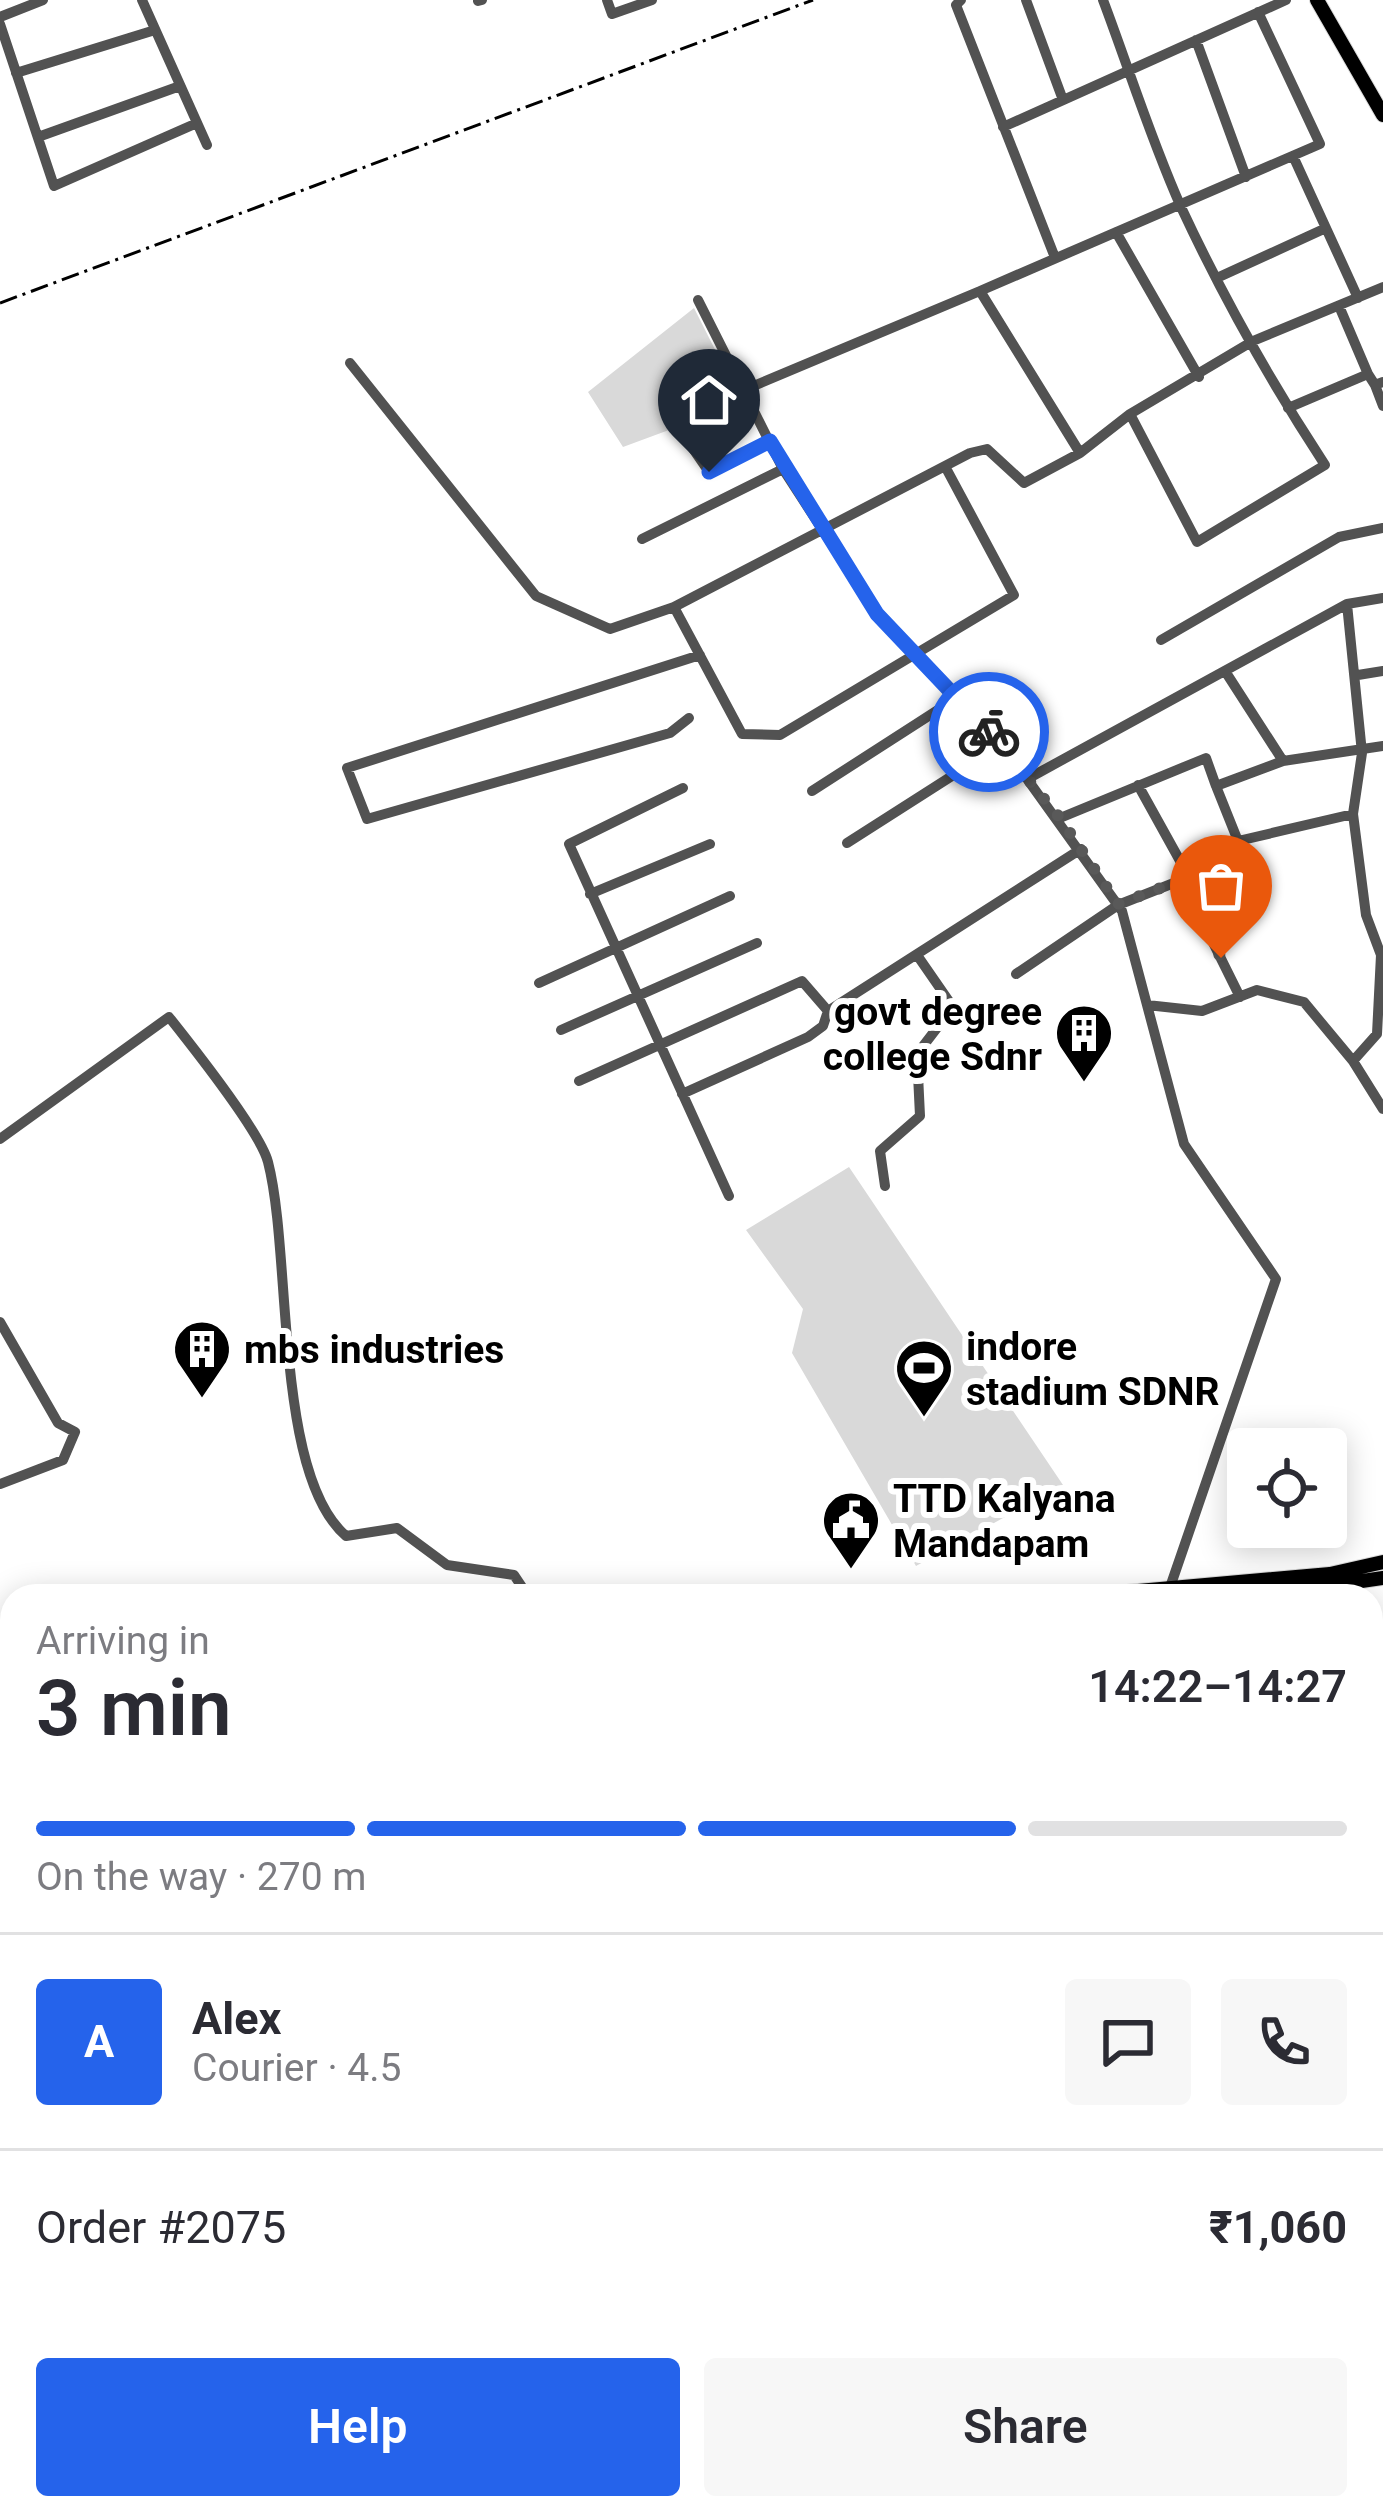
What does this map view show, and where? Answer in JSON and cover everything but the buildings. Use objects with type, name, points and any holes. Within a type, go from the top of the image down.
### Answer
[{"type":"main road","points":[[1316,0],[1378,93],[1383,115]]},
{"type":"main road","points":[[1235,1584],[1330,1574],[1383,1562]]},
{"type":"main road","points":[[1342,1584],[1383,1578]]},
{"type":"street","points":[[44,0],[0,21],[54,186],[197,123]]},
{"type":"street","points":[[142,0],[207,146]]},
{"type":"street","points":[[607,0],[612,14],[652,0]]},
{"type":"street","points":[[961,0],[956,5],[1054,255]]},
{"type":"street","points":[[1026,0],[1063,100]]},
{"type":"street","points":[[744,390],[1320,144],[1248,0]]},
{"type":"street","points":[[1004,127],[1286,0]]},
{"type":"street","points":[[1107,1],[1181,207],[1288,408],[1325,465],[1196,542],[1130,414]]},
{"type":"street","points":[[16,73],[155,30]]},
{"type":"street","points":[[1196,40],[1246,177]]},
{"type":"street","points":[[38,136],[180,86]]},
{"type":"street","points":[[1293,156],[1358,298]]},
{"type":"street","points":[[1219,277],[1326,228]]},
{"type":"street","points":[[1116,232],[1199,376]]},
{"type":"street","points":[[350,363],[536,596],[610,629],[674,608],[821,527],[987,448],[1024,483],[1080,453],[1130,414],[1253,341],[1383,287]]},
{"type":"street","points":[[980,291],[1080,453]]},
{"type":"street","points":[[698,300],[783,469],[877,614],[1002,744],[1118,904],[1184,1144],[1276,1280],[1170,1584]]},
{"type":"street","points":[[1339,306],[1383,406]]},
{"type":"street","points":[[1288,408],[1375,380]]},
{"type":"street","points":[[678,427],[709,472],[770,441]]},
{"type":"street","points":[[642,539],[783,469]]},
{"type":"street","points":[[674,608],[742,734],[780,735],[1014,595],[947,470]]},
{"type":"street","points":[[1161,640],[1339,537],[1383,528]]},
{"type":"street","points":[[1029,778],[1347,604],[1383,598]]},
{"type":"street","points":[[1347,604],[1358,676],[1362,753],[1353,814],[1366,915],[1381,955],[1380,1030],[1353,1061]]},
{"type":"street","points":[[689,718],[670,733],[367,819],[347,769],[700,655]]},
{"type":"street","points":[[1358,676],[1383,670]]},
{"type":"street","points":[[1225,671],[1282,761]]},
{"type":"street","points":[[812,790],[955,699]]},
{"type":"street","points":[[847,843],[1002,744]]},
{"type":"street","points":[[1216,786],[1282,761],[1362,753],[1383,746]]},
{"type":"street","points":[[1060,818],[1206,758],[1238,841],[1353,814]]},
{"type":"street","points":[[1016,974],[1118,904],[1190,877],[1138,785]]},
{"type":"street","points":[[683,788],[568,844],[729,1196]]},
{"type":"street","points":[[590,894],[710,844]]},
{"type":"street","points":[[682,1094],[808,1036],[823,1025],[828,1012],[1081,849]]},
{"type":"street","points":[[1182,880],[1240,997]]},
{"type":"street","points":[[539,983],[730,896]]},
{"type":"street","points":[[561,1030],[757,943]]},
{"type":"street","points":[[885,1186],[880,1151],[920,1116],[916,1054],[952,1007],[917,955]]},
{"type":"street","points":[[580,1081],[802,981],[828,1012]]},
{"type":"street","points":[[1147,1005],[1202,1010],[1257,990],[1304,1002],[1353,1061],[1383,1109]]},
{"type":"street","points":[[0,1139],[169,1017],[269,1165],[284,1312],[318,1502],[346,1536],[397,1528],[447,1565],[514,1575],[520,1584]]},
{"type":"street","points":[[0,1322],[58,1423],[75,1432],[63,1460],[0,1484]]},
{"type":"shaded area","points":[[694,308],[742,403],[623,447],[588,392]]},
{"type":"shaded area","name":"indore stadium SDNR","points":[[849,1167],[1063,1485],[916,1566],[792,1353],[803,1309],[746,1230]]},
{"type":"railway","points":[[0,303],[813,0]]},
{"type":"way so far","points":[[989,732],[1060,818],[1118,904],[1182,880],[1221,958]]},
{"type":"place","name":"govt degree college Sdnr","points":[[1084,1084]]},
{"type":"place","name":"mbs industries","points":[[202,1400]]},
{"type":"place","name":"indore stadium SDNR","points":[[924,1419]]},
{"type":"place","name":"TTD Kalyana Mandapam","points":[[851,1571]]},
{"type":"route","points":[[709,472],[770,441],[783,469],[877,614],[989,732]]}]
